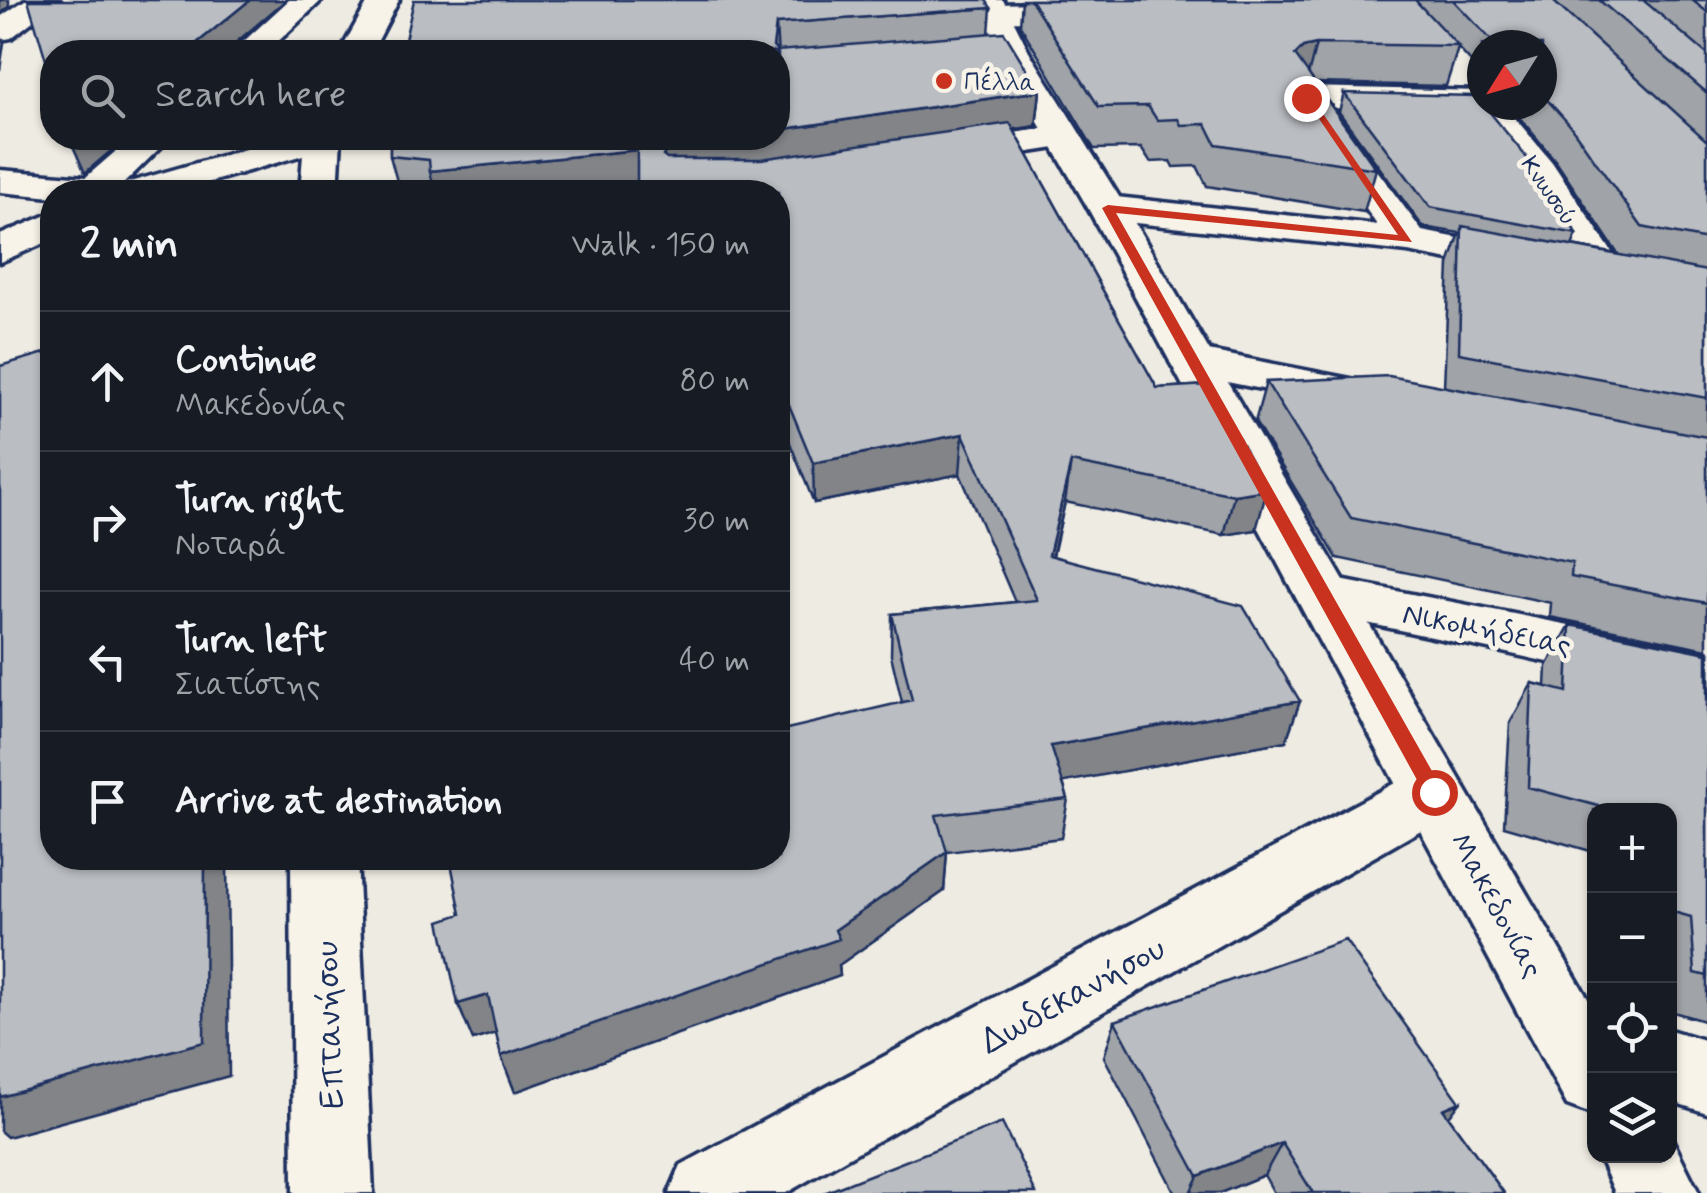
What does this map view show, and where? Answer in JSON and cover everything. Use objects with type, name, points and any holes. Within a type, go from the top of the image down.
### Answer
[{"type":"street","points":[[0,31],[45,0]]},
{"type":"street","points":[[262,40],[307,0]]},
{"type":"street","points":[[362,40],[384,0]]},
{"type":"street","points":[[993,30],[1129,10]]},
{"type":"street","name":"Μακεδονίας","points":[[993,30],[1108,208],[1434,792],[1587,1053]]},
{"type":"street","name":"Κνωσού","points":[[1458,72],[1467,83]]},
{"type":"street","points":[[1408,240],[1306,98],[1467,103]]},
{"type":"street","name":"Κνωσού","points":[[1408,240],[1629,282],[1498,120]]},
{"type":"street","points":[[906,160],[1062,137]]},
{"type":"street","points":[[108,180],[140,150]]},
{"type":"street","points":[[178,180],[281,150]]},
{"type":"street","points":[[320,180],[321,150]]},
{"type":"street","points":[[0,182],[40,186]]},
{"type":"street","points":[[1108,208],[1408,240]]},
{"type":"street","points":[[0,250],[40,231]]},
{"type":"street","points":[[1192,362],[1402,403]]},
{"type":"street","name":"Νικομήδειας","points":[[1325,596],[1707,674]]},
{"type":"street","name":"Δωδεκανήσου","points":[[709,1193],[1434,792]]},
{"type":"street","name":"Επτανήσου","points":[[324,870],[333,1193]]},
{"type":"street","points":[[1677,1068],[1707,1078]]},
{"type":"street","points":[[1642,1163],[1658,1193]]},
{"type":"building","points":[[28,0],[250,0],[201,40],[40,40]]},
{"type":"building","points":[[414,0],[986,0],[991,8],[776,24],[774,40],[405,40]]},
{"type":"building","points":[[1031,0],[1415,0],[1458,46],[1316,44],[1303,47],[1295,55],[1376,169],[1216,144],[1206,124],[1181,125],[1178,119],[1157,120],[1148,106],[1099,107]]},
{"type":"building","points":[[1453,0],[1552,0],[1707,141],[1707,240],[1642,227],[1557,111],[1557,30],[1482,30]]},
{"type":"building","points":[[1599,0],[1643,0],[1707,54],[1707,93]]},
{"type":"building","points":[[1692,0],[1707,0],[1707,12]]},
{"type":"building","points":[[1004,32],[1040,91],[790,128],[790,50]]},
{"type":"building","points":[[1344,93],[1467,96],[1467,120],[1496,120],[1527,158],[1577,234],[1430,207]]},
{"type":"building","points":[[1010,123],[1157,388],[1209,385],[1267,490],[1234,495],[1071,462],[1049,555],[1243,606],[1300,701],[1051,746],[1068,799],[936,815],[947,852],[835,930],[839,939],[501,1056],[488,995],[458,1004],[440,921],[461,914],[452,870],[790,870],[790,728],[912,700],[892,614],[1037,600],[963,434],[813,463],[790,407],[790,180],[637,180],[637,150],[667,150],[663,156],[667,159],[761,159]]},
{"type":"building","points":[[390,150],[637,150],[430,171],[429,160],[390,156]]},
{"type":"building","points":[[1462,226],[1707,271],[1707,398],[1459,353]]},
{"type":"building","points":[[40,354],[40,870],[205,870],[204,1042],[0,1097],[0,366]]},
{"type":"building","points":[[1389,376],[1707,437],[1707,603],[1571,577],[1572,563],[1351,518],[1266,382]]},
{"type":"building","points":[[1570,625],[1707,653],[1707,976],[1695,973],[1691,917],[1677,913],[1677,803],[1587,803],[1528,787],[1532,683],[1567,692]]},
{"type":"building","points":[[1345,940],[1460,1102],[1443,1109],[1504,1193],[1313,1193],[1282,1143],[1198,1176],[1115,1021]]},
{"type":"building","points":[[1002,1123],[1036,1193],[824,1193]]},
{"type":"place","name":"Πέλλα","points":[[944,81]]},
{"type":"route","points":[[1306,98],[1408,240],[1108,208],[1434,792]]}]
